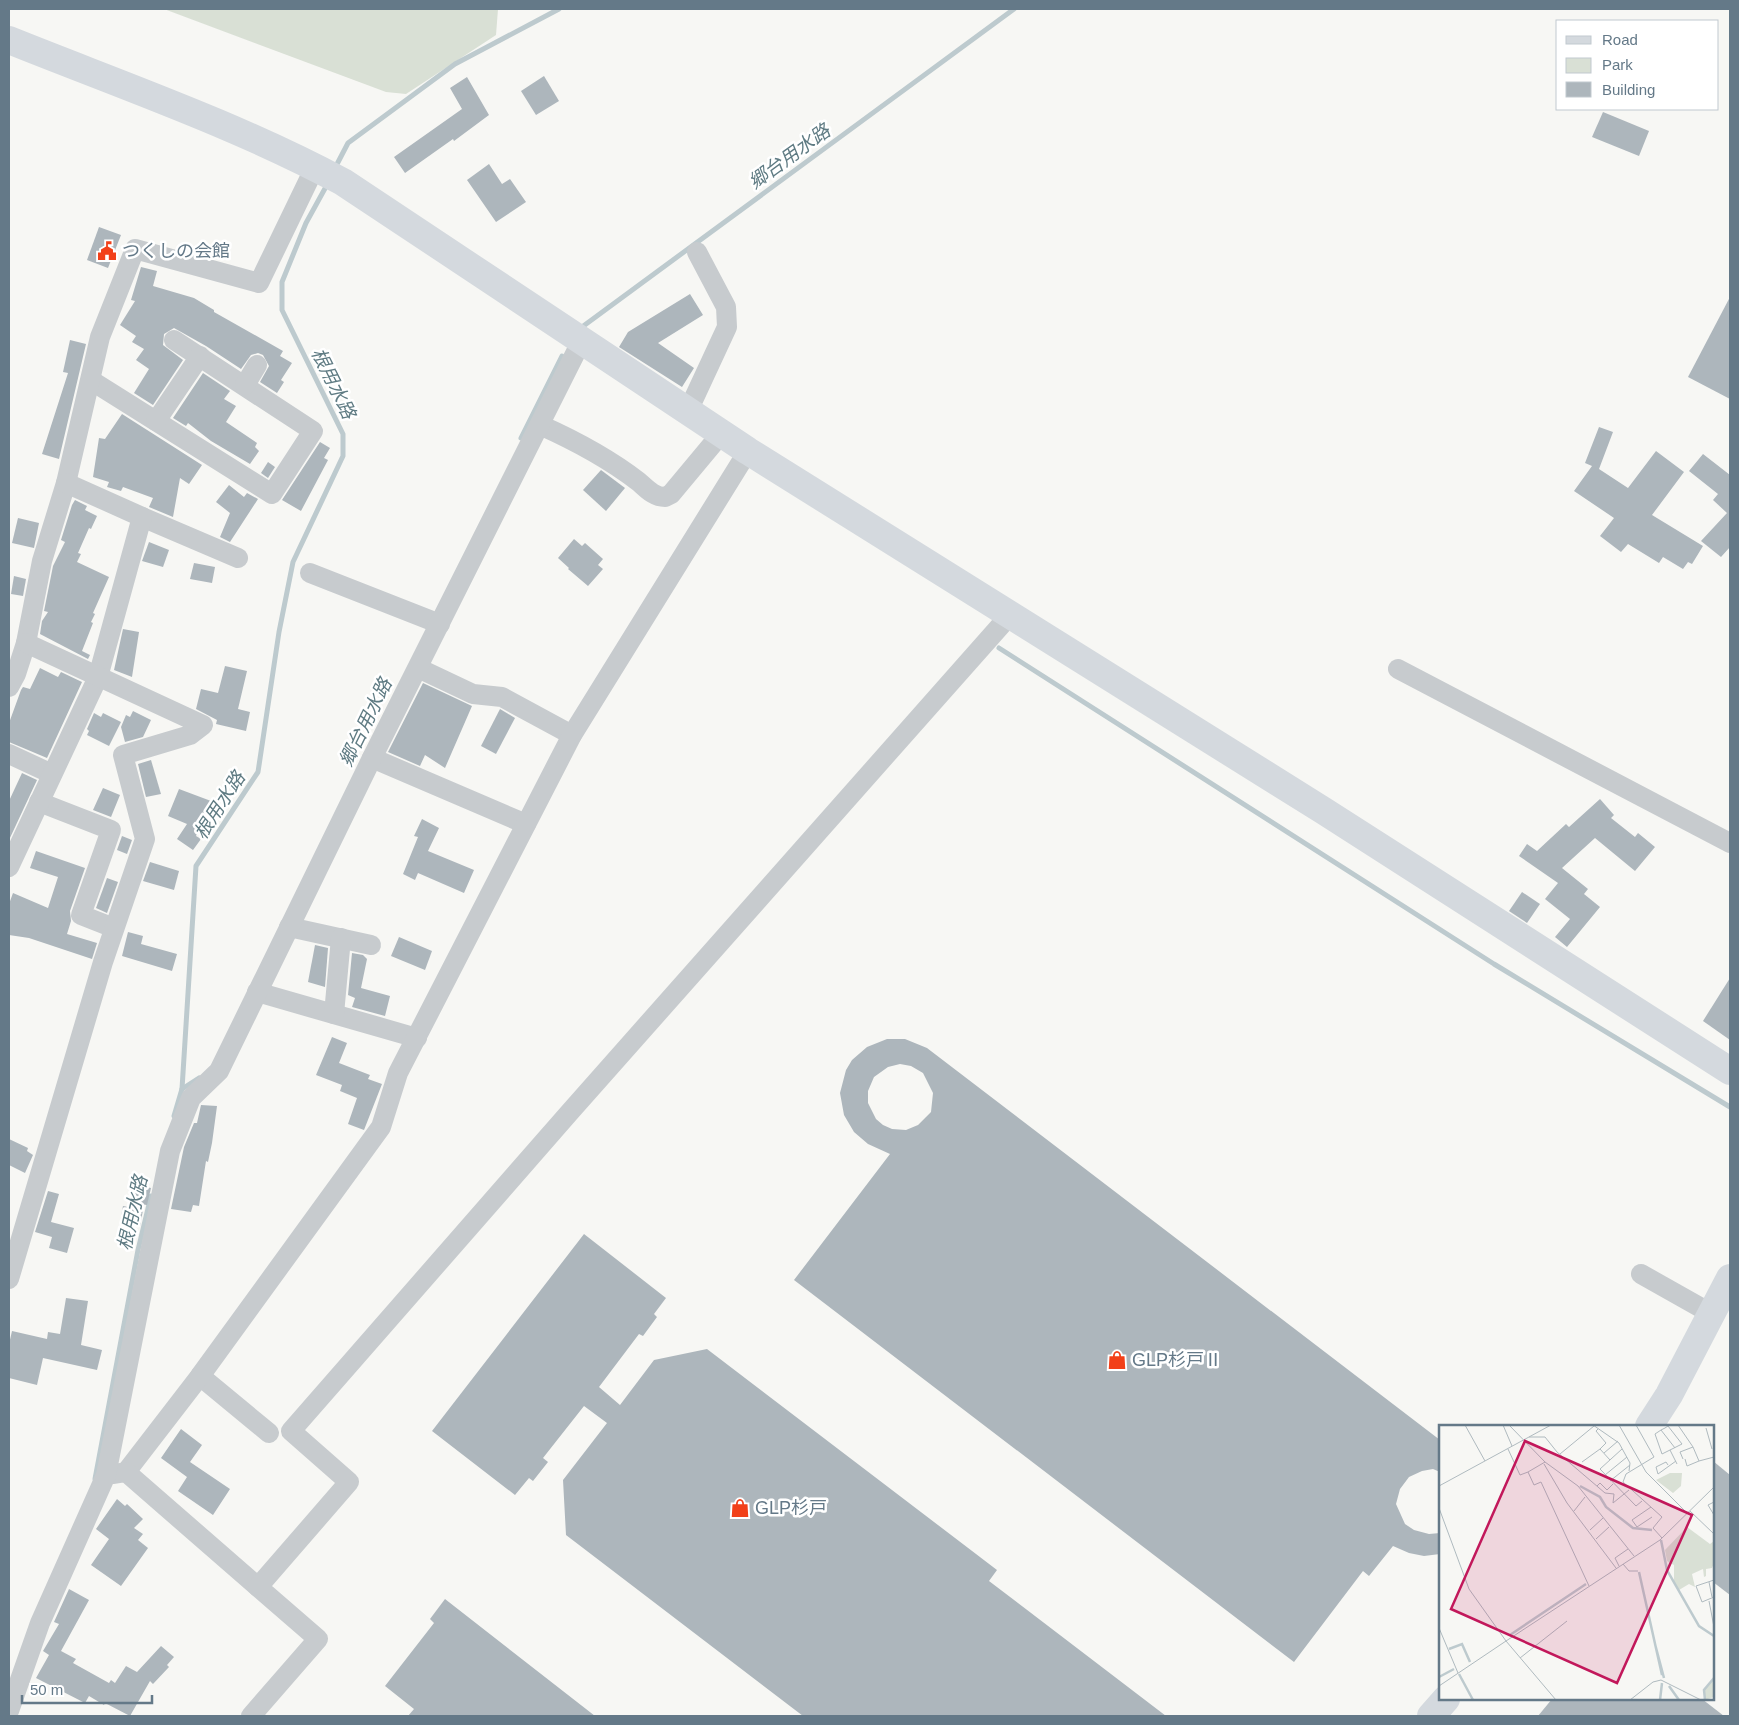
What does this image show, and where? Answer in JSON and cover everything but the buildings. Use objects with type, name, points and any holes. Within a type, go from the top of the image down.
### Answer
[{"type":"street","points":[[9,40],[252,138],[326,173],[721,434],[1324,811],[1730,1071]]},
{"type":"street","points":[[9,687],[16,674],[26,644],[42,561],[66,483],[92,380],[100,337],[135,249],[259,283],[326,173]]},
{"type":"street","points":[[688,411],[727,327],[726,307],[697,252]]},
{"type":"street","points":[[92,380],[272,494],[313,430],[174,340]]},
{"type":"street","points":[[9,1711],[40,1623],[106,1475],[170,1151],[190,1098],[219,1071],[418,668],[434,622],[540,425],[581,342]]},
{"type":"street","points":[[156,421],[200,356]]},
{"type":"street","points":[[245,385],[257,365]]},
{"type":"street","points":[[540,425],[588,447],[624,470],[655,495],[666,498],[721,434]]},
{"type":"street","points":[[106,1475],[126,1472],[200,1376],[381,1127],[398,1073],[572,735],[748,451]]},
{"type":"street","points":[[66,483],[238,558]]},
{"type":"street","points":[[9,866],[16,831],[39,802],[98,677],[142,516]]},
{"type":"street","points":[[310,573],[434,622]]},
{"type":"street","points":[[258,1587],[349,1482],[291,1431],[569,1113],[1010,615]]},
{"type":"street","points":[[9,1279],[114,928],[145,839],[123,755],[190,735],[203,725],[26,644]]},
{"type":"street","points":[[418,668],[473,694],[502,697],[572,735]]},
{"type":"street","points":[[1398,669],[1730,843]]},
{"type":"street","points":[[9,754],[52,774]]},
{"type":"street","points":[[372,758],[526,824]]},
{"type":"street","points":[[39,802],[110,830],[80,915],[114,928]]},
{"type":"street","points":[[289,927],[371,945]]},
{"type":"street","points":[[334,1014],[341,938]]},
{"type":"street","points":[[257,992],[417,1038]]},
{"type":"street","points":[[1641,1274],[1712,1314]]},
{"type":"street","points":[[1650,1425],[1669,1396],[1730,1278]]},
{"type":"street","points":[[200,1376],[269,1433]]},
{"type":"street","points":[[126,1472],[318,1640],[251,1716]]},
{"type":"street","points":[[1431,1716],[1445,1700]]},
{"type":"green space","points":[[164,9],[498,9],[496,35],[406,94],[386,92]]},
{"type":"waterway","name":"根用水路","points":[[335,168],[348,143],[455,64],[559,9]]},
{"type":"waterway","name":"郷台用水路","points":[[582,327],[1014,9]]},
{"type":"waterway","name":"根用水路","points":[[174,1116],[182,1089],[196,866],[258,772],[279,632],[293,562],[343,456],[343,434],[282,310],[282,282],[306,223],[328,183]]},
{"type":"waterway","name":"郷台用水路","points":[[521,438],[562,356]]},
{"type":"waterway","points":[[999,648],[1494,964],[1730,1107]]},
{"type":"waterway","name":"郷台用水路","points":[[182,1089],[199,1078]]},
{"type":"waterway","name":"根用水路","points":[[95,1479],[138,1250],[151,1196]]},
{"type":"place","name":"つくしの会館","points":[[107,251]]},
{"type":"place","name":"GLP杉戸Ⅱ","points":[[1117,1360]]},
{"type":"place","name":"GLP杉戸","points":[[740,1508]]}]
